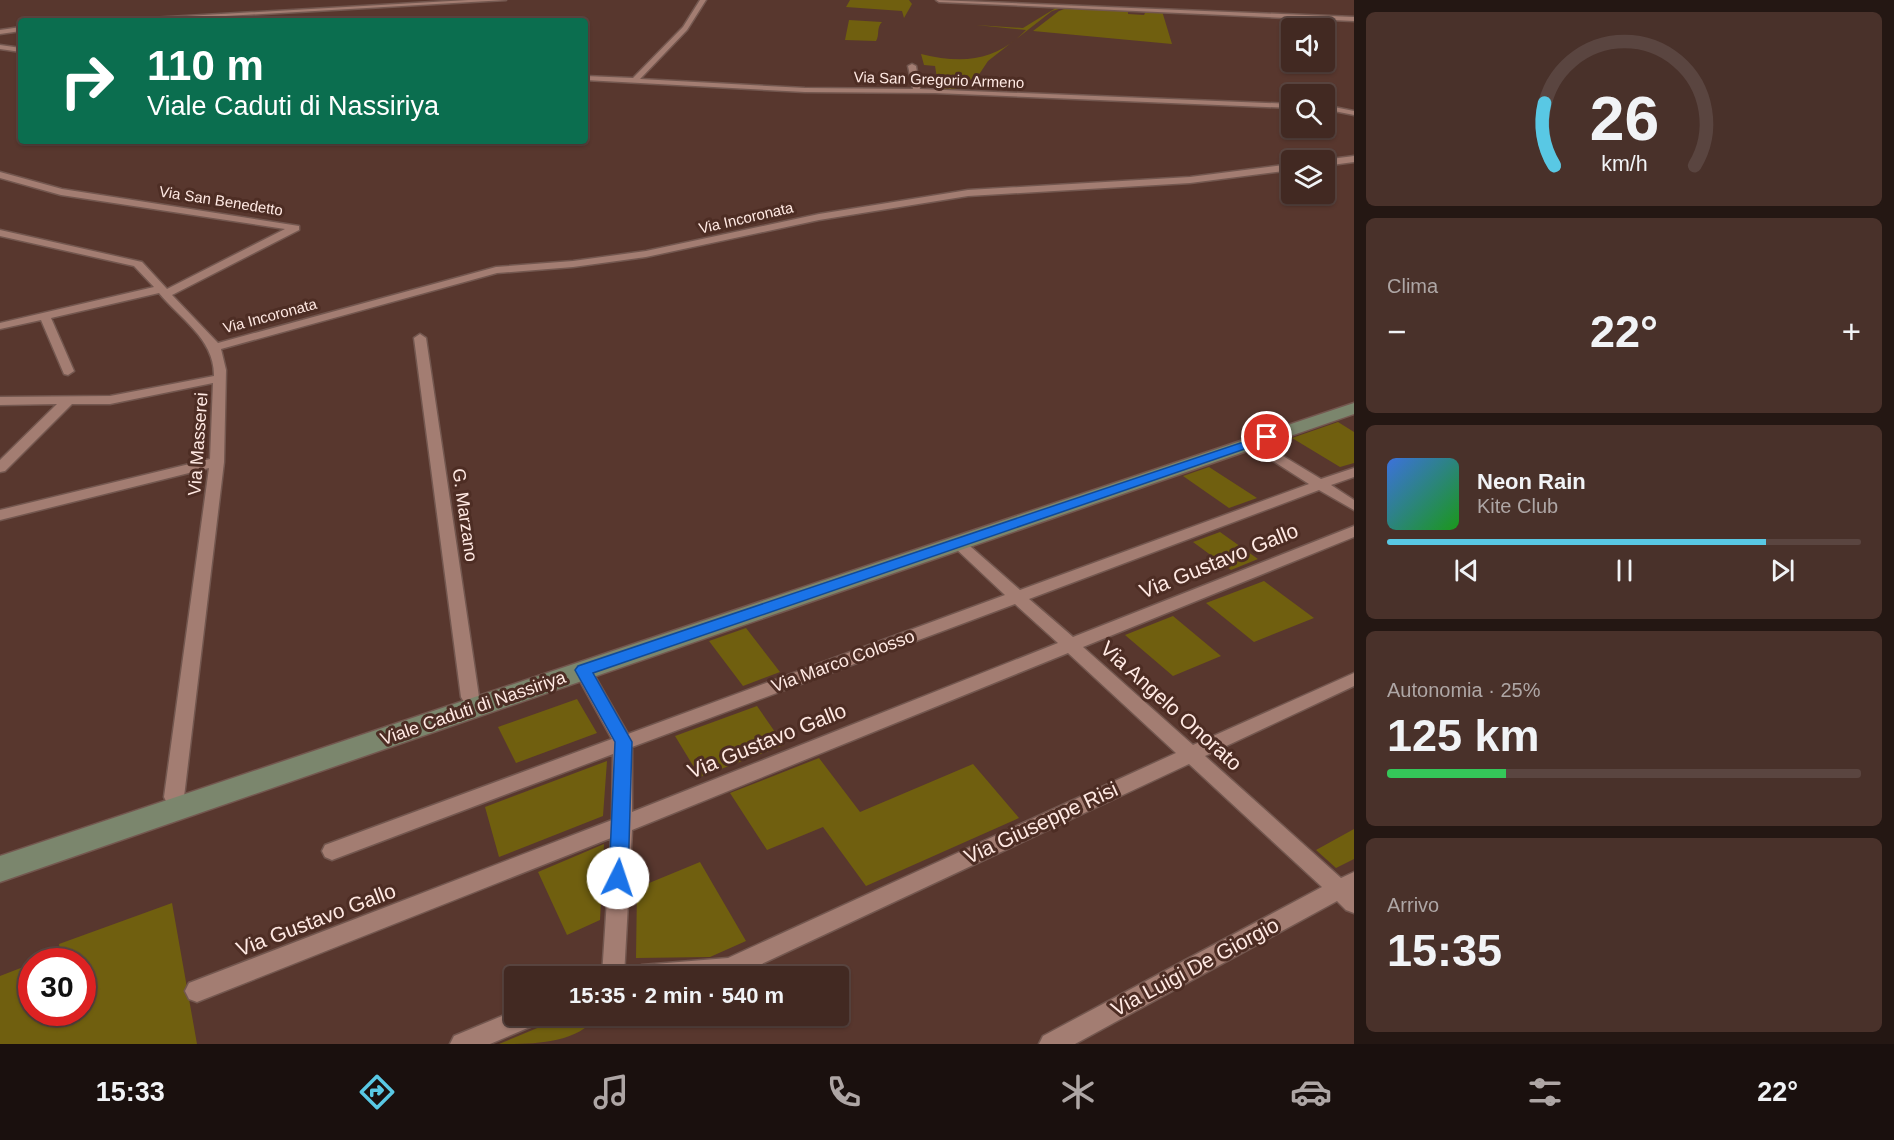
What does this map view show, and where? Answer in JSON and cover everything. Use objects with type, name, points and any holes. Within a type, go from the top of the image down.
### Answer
[{"type":"main road","name":"Viale Caduti di Nassiriya","points":[[0,855],[1354,399]]},
{"type":"main road","name":"Viale Caduti di Nassiriya","points":[[0,869],[1354,408]]},
{"type":"street","points":[[153,18],[503,0]]},
{"type":"street","points":[[636,79],[682,31],[701,7],[703,0]]},
{"type":"street","points":[[939,0],[1354,20]]},
{"type":"street","points":[[288,10],[288,18]]},
{"type":"street","points":[[0,32],[18,29]]},
{"type":"street","points":[[0,47],[18,50]]},
{"type":"street","points":[[912,66],[917,91]]},
{"type":"street","name":"Via San Gregorio Armeno","points":[[588,78],[805,90],[917,91],[1281,106]]},
{"type":"street","points":[[1335,109],[1354,112]]},
{"type":"street","points":[[1335,162],[1354,159]]},
{"type":"street","name":"Via Incoronata","points":[[215,347],[496,270],[573,264],[646,254],[819,217],[968,193],[1190,180],[1281,168]]},
{"type":"street","name":"Via San Benedetto","points":[[0,176],[61,192],[295,228],[163,292]]},
{"type":"street","points":[[0,233],[138,264],[215,347]]},
{"type":"street","points":[[0,326],[163,292]]},
{"type":"street","points":[[45,316],[68,371]]},
{"type":"street","name":"G. Marzano","points":[[420,338],[470,696]]},
{"type":"street","name":"Via Masserei","points":[[174,797],[217,462],[220,378],[215,347]]},
{"type":"street","points":[[0,400],[110,400],[220,378]]},
{"type":"street","points":[[0,468],[69,400]]},
{"type":"street","points":[[1253,442],[1354,506]]},
{"type":"street","points":[[0,515],[217,462]]},
{"type":"street","name":"Via Marco Colosso","points":[[332,851],[1354,472]]},
{"type":"street","name":"Via Gustavo Gallo","points":[[197,991],[622,825],[1354,531]]},
{"type":"street","name":"Via Angelo Onorato","points":[[958,543],[1189,754],[1349,891]]},
{"type":"street","points":[[583,670],[623,742],[622,825],[614,966]]},
{"type":"street","name":"Via Giuseppe Risi","points":[[734,966],[1354,679]]},
{"type":"street","name":"Via Luigi De Giorgio","points":[[1051,1044],[1349,891]]},
{"type":"street","points":[[462,1044],[505,1026]]},
{"type":"shaded area","points":[[850,0],[909,0],[912,4],[904,18],[902,11],[846,7]]},
{"type":"shaded area","points":[[1059,6],[1066,7],[1052,11],[1015,40],[1026,30],[976,25],[1023,28]]},
{"type":"shaded area","points":[[1072,6],[1128,9],[1128,14],[1144,15],[1146,11],[1162,11],[1172,44],[1033,31],[1059,11]]},
{"type":"shaded area","points":[[849,20],[882,22],[876,41],[845,40]]},
{"type":"shaded area","points":[[1013,42],[988,61],[978,76],[951,91],[939,90],[935,66],[924,65],[921,54],[950,59],[977,58],[1002,49]]},
{"type":"shaded area","points":[[1338,422],[1354,432],[1354,463],[1340,467],[1292,438]]},
{"type":"shaded area","points":[[1209,467],[1257,498],[1229,508],[1183,476]]},
{"type":"shaded area","points":[[1220,532],[1258,559],[1231,570],[1193,542]]},
{"type":"shaded area","points":[[1264,581],[1314,618],[1254,642],[1206,603]]},
{"type":"shaded area","points":[[1173,616],[1221,656],[1173,676],[1125,635]]},
{"type":"shaded area","points":[[746,628],[780,672],[743,686],[709,641]]},
{"type":"shaded area","points":[[577,699],[597,733],[516,763],[498,727]]},
{"type":"shaded area","points":[[757,706],[784,745],[700,777],[675,736]]},
{"type":"shaded area","points":[[819,758],[860,812],[973,764],[1019,818],[866,886],[823,827],[767,850],[730,793]]},
{"type":"shaded area","points":[[607,761],[603,816],[499,857],[485,807]]},
{"type":"shaded area","points":[[1354,829],[1354,859],[1336,868],[1316,850]]},
{"type":"shaded area","points":[[604,844],[600,920],[567,935],[538,872]]},
{"type":"shaded area","points":[[700,862],[746,941],[710,957],[636,958],[637,888]]},
{"type":"shaded area","points":[[172,903],[197,1044],[0,1044],[0,976],[18,969],[18,1026],[96,1026],[96,948],[59,948],[59,944]]},
{"type":"shaded area","points":[[542,1026],[587,1026],[566,1037],[540,1043],[499,1044]]},
{"type":"route","points":[[618,878],[622,825],[623,742],[583,670],[1267,437]]}]
